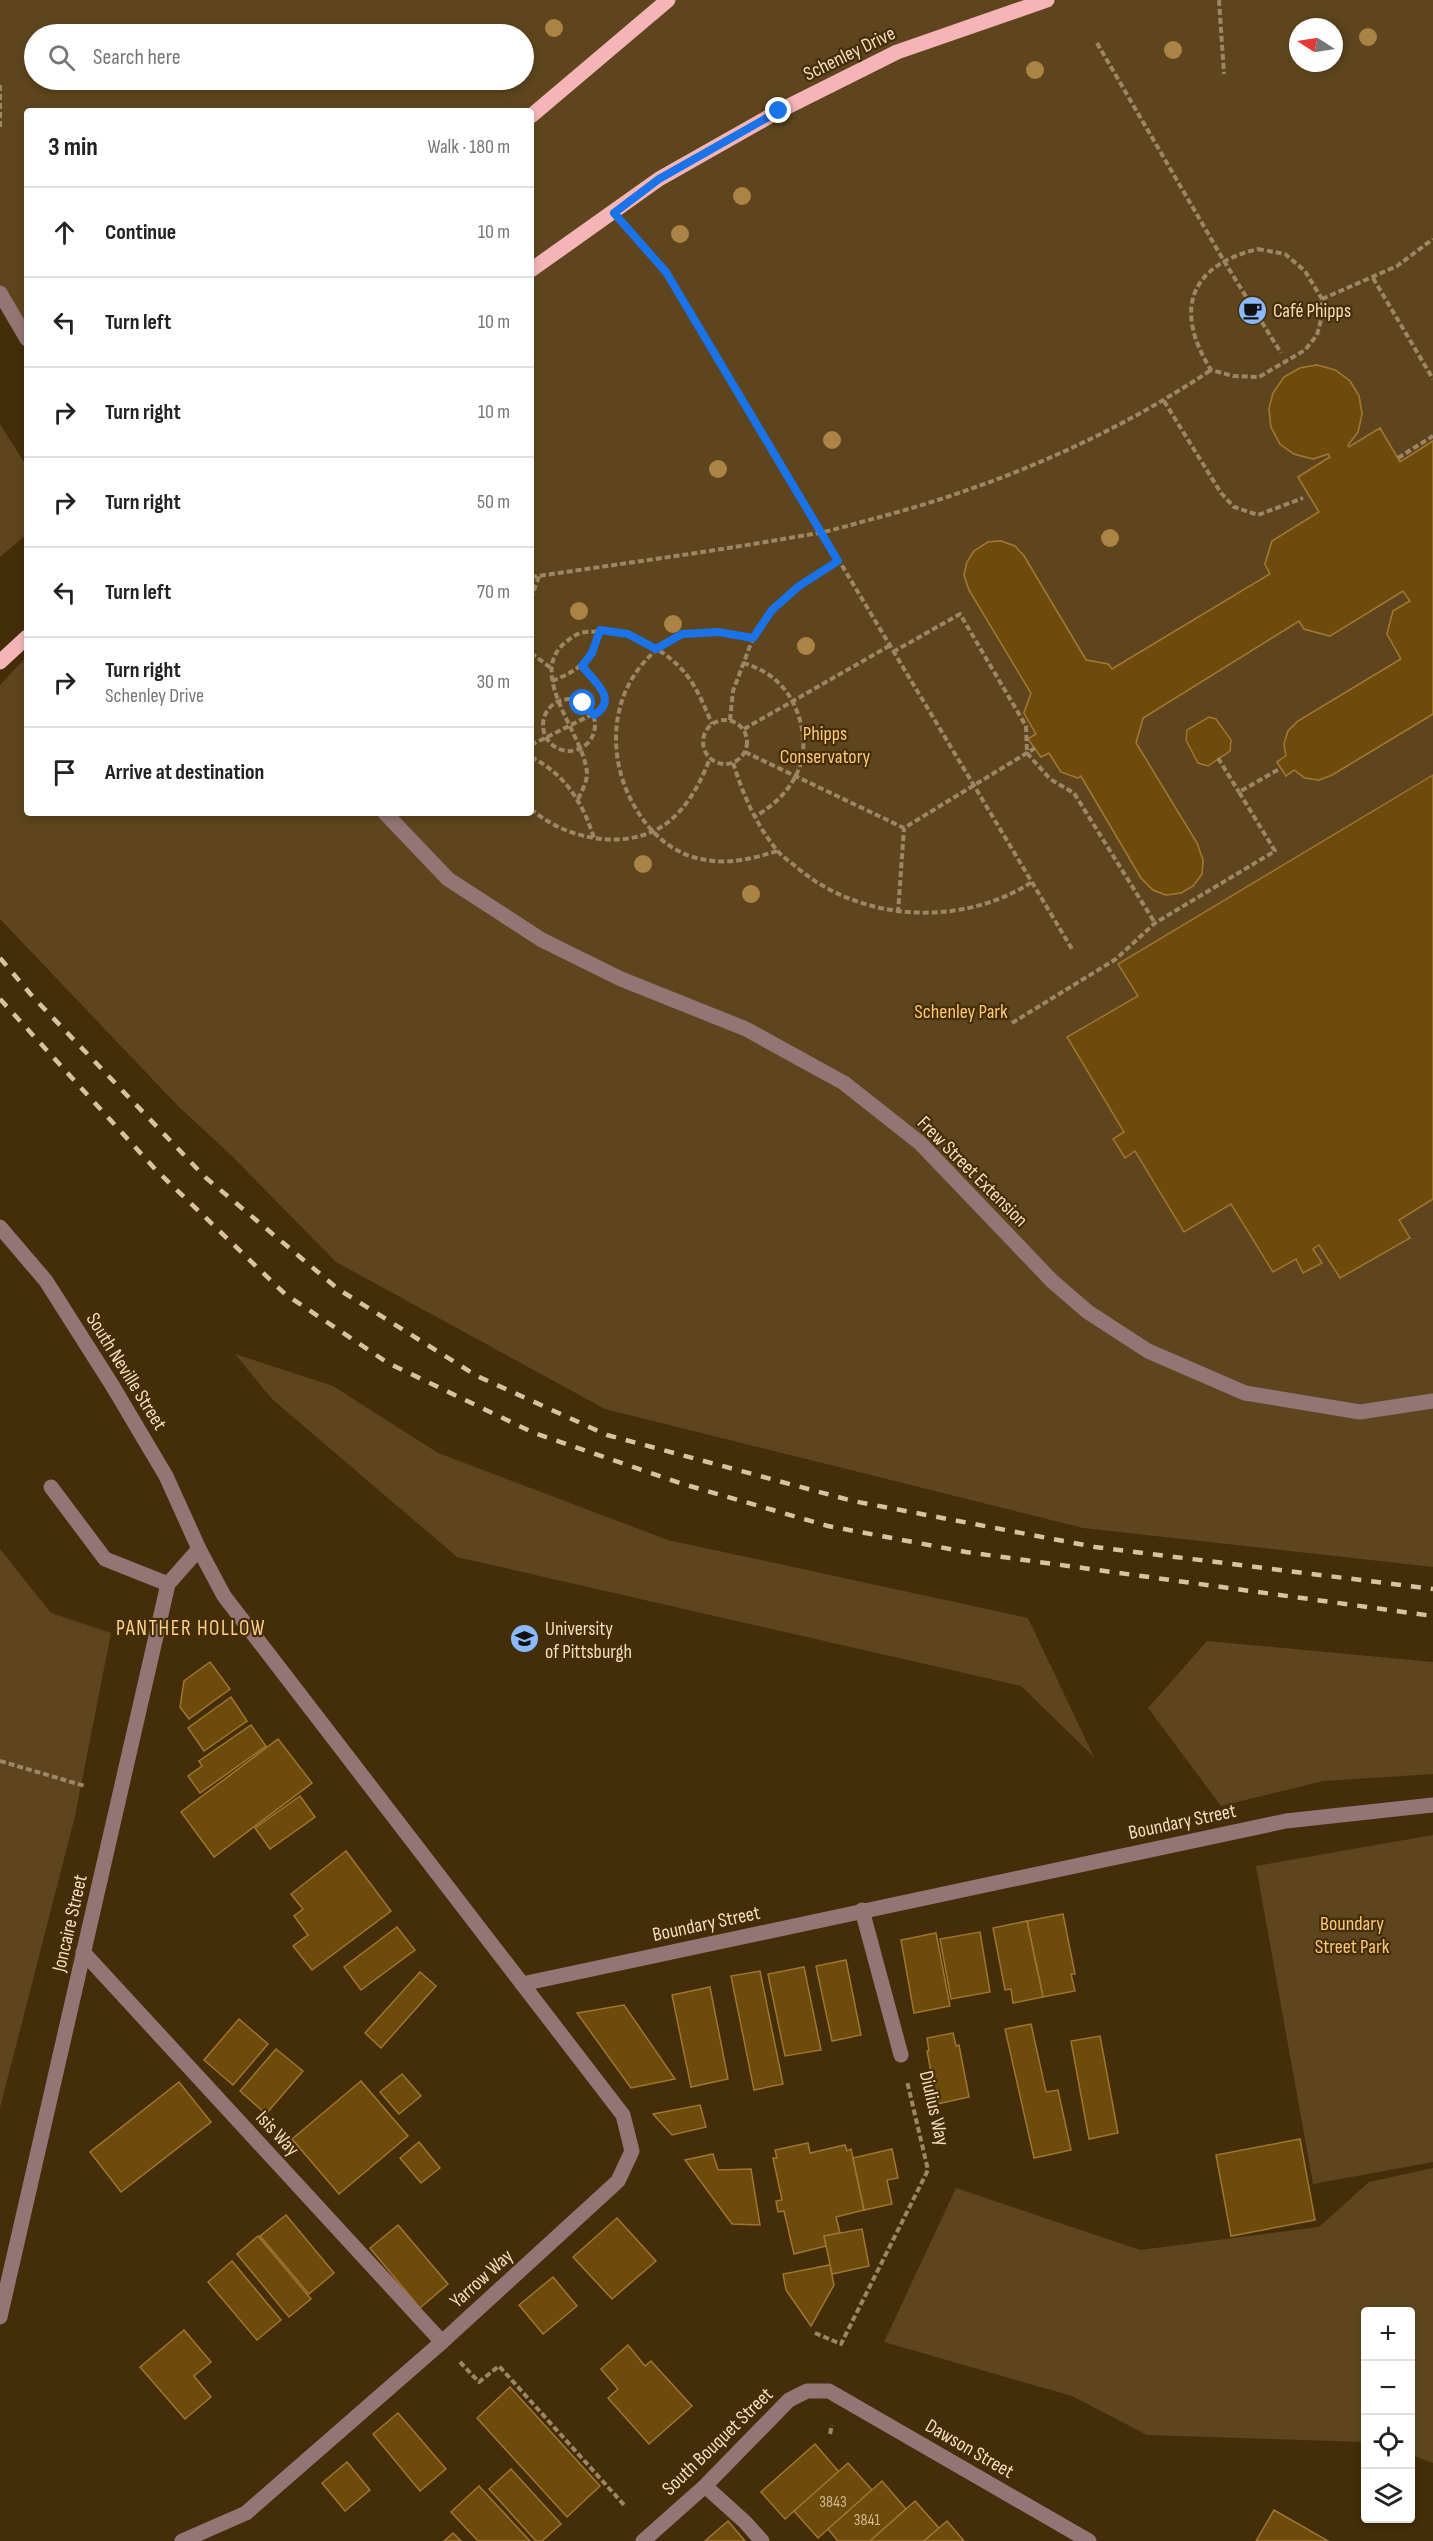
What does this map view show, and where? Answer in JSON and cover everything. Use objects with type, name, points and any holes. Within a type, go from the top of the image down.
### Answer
[{"type":"main road","points":[[534,113],[668,0]]},
{"type":"main road","name":"Schenley Drive","points":[[534,268],[659,179],[779,111],[897,52],[1047,0]]},
{"type":"main road","points":[[0,662],[24,640]]},
{"type":"street","points":[[0,293],[24,334]]},
{"type":"street","name":"Frew Street Extension","points":[[387,816],[448,879],[542,940],[621,979],[746,1029],[844,1083],[920,1143],[1052,1281],[1088,1312],[1148,1351],[1245,1393],[1360,1412],[1433,1401]]},
{"type":"street","name":"South Neville Street","points":[[0,1227],[46,1281],[112,1385],[166,1476],[199,1549]]},
{"type":"street","points":[[51,1487],[105,1559],[168,1584]]},
{"type":"street","points":[[199,1549],[224,1596],[522,1984]]},
{"type":"street","name":"Joncaire Street","points":[[0,2317],[168,1584],[199,1549]]},
{"type":"street","name":"Boundary Street","points":[[522,1984],[1286,1821],[1433,1805]]},
{"type":"street","name":"Diulius Way","points":[[862,1910],[902,2055]]},
{"type":"street","name":"Isis Way","points":[[83,1952],[442,2342]]},
{"type":"street","name":"Yarrow Way","points":[[182,2541],[246,2514],[442,2342],[618,2181],[632,2151],[623,2115],[522,1984]]},
{"type":"street","name":"South Bouquet Street","points":[[643,2541],[705,2486],[789,2400],[807,2391],[829,2391]]},
{"type":"street","name":"Dawson Street","points":[[829,2391],[1089,2541]]},
{"type":"street","points":[[705,2486],[746,2522],[762,2541]]},
{"type":"path","points":[[1219,0],[1224,74]]},
{"type":"path","points":[[1096,43],[1224,261],[1281,353]]},
{"type":"path","points":[[0,84],[0,129]]},
{"type":"path","points":[[614,213],[666,272],[1072,949]]},
{"type":"path","points":[[1322,299],[1397,266],[1433,239]]},
{"type":"path","points":[[1258,249],[1285,254],[1305,271],[1322,299],[1322,316],[1317,335],[1305,350],[1259,377],[1233,376],[1211,370],[1190,322],[1190,305],[1197,285],[1224,261],[1258,249]]},
{"type":"path","points":[[1373,278],[1433,380]]},
{"type":"path","points":[[534,577],[820,532],[913,508],[1019,471],[1102,433],[1164,402],[1211,370]]},
{"type":"path","points":[[1164,402],[1221,493],[1234,507],[1258,515],[1303,498]]},
{"type":"path","points":[[1398,458],[1433,436]]},
{"type":"path","points":[[730,720],[733,691],[743,663],[753,638],[772,610],[799,586],[838,561]]},
{"type":"path","points":[[534,589],[538,576]]},
{"type":"path","points":[[893,652],[960,614],[1026,726],[1027,753],[1050,779],[1074,793],[1155,923]]},
{"type":"path","points":[[552,681],[582,666],[592,653],[600,630]]},
{"type":"path","points":[[578,798],[587,774],[552,681],[552,668],[560,647],[581,632],[600,630],[628,634],[674,660],[689,675],[712,724]]},
{"type":"path","points":[[753,638],[718,632],[682,634],[656,649],[636,670],[620,705],[615,741],[618,770],[630,802],[652,832],[676,849],[701,859],[724,861],[754,858],[777,850]]},
{"type":"path","points":[[744,729],[889,646]]},
{"type":"path","points":[[534,655],[552,668]]},
{"type":"path","points":[[743,663],[757,667],[784,687],[804,728],[805,748],[796,776],[770,808],[754,817]]},
{"type":"path","points":[[534,743],[603,709],[605,697],[582,666]]},
{"type":"path","points":[[567,699],[583,703],[594,715],[595,732],[591,740],[579,749],[560,750],[552,745],[546,736],[543,721],[546,713],[559,701],[567,699]]},
{"type":"path","points":[[724,719],[744,729],[748,741],[745,752],[733,763],[721,764],[706,753],[704,734],[712,724],[724,719]]},
{"type":"path","points":[[904,828],[1035,748]]},
{"type":"path","points":[[745,752],[904,828]]},
{"type":"path","points":[[534,811],[564,830],[594,839],[623,839],[652,832],[669,822],[685,805],[702,780],[710,758]]},
{"type":"path","points":[[1012,1023],[1116,959],[1155,923],[1275,851],[1218,758]]},
{"type":"path","points":[[534,759],[550,768],[578,798],[587,814],[594,839]]},
{"type":"path","points":[[733,763],[754,817],[777,850],[817,883],[857,901],[898,913],[969,909],[1010,896],[1032,882]]},
{"type":"path","points":[[1239,792],[1281,768]]},
{"type":"path","points":[[898,913],[904,828]]},
{"type":"path","points":[[0,1761],[85,1786]]},
{"type":"path","name":"Diulius Way","points":[[815,2333],[841,2344],[928,2170],[902,2055]]},
{"type":"path","points":[[442,2342],[479,2382],[499,2366],[625,2506]]},
{"type":"path","points":[[830,2434],[831,2425]]},
{"type":"green space","name":"Schenley Park","points":[[0,0],[1433,0],[1433,1567],[1083,1528],[605,1409],[336,1262],[231,1155],[178,1106],[0,919],[0,685],[24,659],[24,816],[534,816],[534,108],[24,108],[24,334],[0,293]]},
{"type":"green space","points":[[0,424],[24,462],[24,537],[0,557]]},
{"type":"green space","points":[[235,1354],[333,1386],[438,1453],[668,1540],[1028,1618],[1094,1757],[1021,1686],[457,1557],[272,1399]]},
{"type":"green space","points":[[0,1549],[51,1613],[111,1633],[75,1816],[0,2108]]},
{"type":"green space","points":[[1207,1641],[1433,1662],[1433,1774],[1323,1781],[1221,1806],[1148,1708]]},
{"type":"green space","name":"Boundary Street Park","points":[[1433,1835],[1433,2162],[1313,2184],[1256,1866]]},
{"type":"green space","points":[[1433,2168],[1433,2463],[1415,2456],[1415,2307],[1361,2307],[1361,2442],[1147,2435],[1072,2396],[884,2342],[956,2188],[1140,2250],[1319,2227],[1369,2182]]},
{"type":"building","points":[[1317,365],[1335,370],[1350,381],[1359,396],[1362,414],[1358,432],[1348,445],[1349,447],[1380,428],[1400,462],[1433,441],[1433,714],[1332,775],[1319,780],[1305,778],[1294,770],[1286,776],[1277,762],[1286,756],[1284,744],[1288,731],[1298,721],[1401,659],[1387,634],[1393,611],[1410,601],[1403,591],[1330,636],[1304,629],[1299,621],[1143,718],[1136,743],[1197,843],[1203,860],[1202,874],[1193,886],[1181,893],[1166,895],[1153,890],[1141,878],[1081,776],[1078,778],[1061,772],[1049,753],[1041,757],[1028,739],[1036,734],[1024,713],[1031,693],[969,590],[964,575],[967,562],[974,551],[988,542],[1001,541],[1015,546],[1024,556],[1086,660],[1108,664],[1112,669],[1270,574],[1265,564],[1272,541],[1319,512],[1298,477],[1330,457],[1328,454],[1313,459],[1294,454],[1280,444],[1271,427],[1269,409],[1273,393],[1284,377],[1300,368]]},
{"type":"building","points":[[1317,365],[1335,370],[1350,381],[1359,396],[1362,414],[1358,432],[1348,445],[1349,447],[1380,428],[1400,462],[1433,441],[1433,714],[1332,775],[1319,780],[1305,778],[1294,770],[1286,776],[1277,762],[1286,756],[1284,744],[1288,731],[1298,721],[1401,659],[1387,634],[1393,611],[1410,601],[1403,591],[1330,636],[1304,629],[1299,621],[1143,718],[1136,743],[1197,843],[1203,860],[1202,874],[1193,886],[1181,893],[1166,895],[1153,890],[1141,878],[1081,776],[1078,778],[1061,772],[1049,753],[1041,757],[1028,739],[1036,734],[1024,713],[1031,693],[969,590],[964,575],[967,562],[974,551],[988,542],[1001,541],[1015,546],[1024,556],[1086,660],[1108,664],[1112,669],[1270,574],[1265,564],[1272,541],[1319,512],[1298,477],[1330,457],[1328,454],[1313,459],[1294,454],[1280,444],[1271,427],[1269,409],[1273,393],[1284,377],[1300,368]]},
{"type":"building","points":[[1209,717],[1216,719],[1231,740],[1230,751],[1208,766],[1198,763],[1186,740],[1187,730]]},
{"type":"building","points":[[1433,775],[1433,1199],[1399,1220],[1410,1238],[1340,1278],[1319,1245],[1313,1249],[1322,1263],[1303,1273],[1296,1259],[1273,1272],[1231,1204],[1184,1232],[1135,1151],[1125,1158],[1113,1139],[1124,1132],[1067,1037],[1138,996],[1118,964]]},
{"type":"building","points":[[210,1662],[230,1689],[189,1719],[180,1707],[184,1681]]},
{"type":"building","points":[[231,1697],[247,1721],[204,1751],[188,1728]]},
{"type":"building","points":[[251,1725],[266,1746],[200,1793],[188,1776],[202,1766],[199,1761]]},
{"type":"building","points":[[278,1739],[312,1783],[214,1857],[181,1812]]},
{"type":"building","points":[[300,1796],[315,1817],[270,1849],[255,1828]]},
{"type":"building","points":[[346,1851],[391,1911],[312,1970],[293,1946],[308,1935],[294,1916],[303,1909],[291,1894]]},
{"type":"building","points":[[1063,1914],[1075,1974],[1071,1974],[1075,1991],[1043,1997],[1027,1921]]},
{"type":"building","points":[[1027,1921],[1043,1997],[1013,2003],[1011,1989],[1005,1990],[993,1928]]},
{"type":"building","points":[[397,1927],[415,1950],[361,1990],[344,1967]]},
{"type":"building","points":[[980,1932],[990,1992],[951,1999],[940,1939]]},
{"type":"building","points":[[936,1933],[950,2006],[914,2013],[901,1940]]},
{"type":"building","points":[[846,1960],[861,2035],[832,2041],[816,1966]]},
{"type":"building","points":[[804,1967],[821,2050],[785,2056],[768,1974]]},
{"type":"building","points":[[760,1971],[783,2084],[754,2090],[731,1976]]},
{"type":"building","points":[[420,1972],[436,1986],[381,2048],[365,2033]]},
{"type":"building","points":[[710,1987],[728,2079],[691,2087],[672,1995]]},
{"type":"building","points":[[624,2005],[675,2079],[631,2088],[577,2013]]},
{"type":"building","points":[[239,2019],[268,2044],[233,2085],[204,2060]]},
{"type":"building","points":[[1031,2024],[1046,2092],[1058,2090],[1071,2150],[1034,2158],[1005,2029]]},
{"type":"building","points":[[953,2033],[956,2046],[959,2045],[969,2097],[937,2104],[927,2051],[929,2051],[927,2038]]},
{"type":"building","points":[[1100,2036],[1118,2133],[1089,2139],[1071,2041]]},
{"type":"building","points":[[276,2049],[303,2071],[266,2114],[240,2091]]},
{"type":"building","points":[[402,2074],[421,2096],[399,2114],[380,2092]]},
{"type":"building","points":[[361,2081],[408,2136],[339,2194],[292,2139]]},
{"type":"building","points":[[179,2082],[211,2122],[121,2192],[90,2152]]},
{"type":"building","points":[[700,2105],[706,2127],[672,2135],[653,2114]]},
{"type":"building","points":[[1300,2139],[1315,2220],[1231,2236],[1216,2155]]},
{"type":"building","points":[[419,2142],[440,2168],[421,2183],[400,2158]]},
{"type":"building","points":[[808,2143],[810,2153],[845,2145],[847,2151],[851,2149],[864,2210],[836,2217],[840,2233],[824,2236],[826,2246],[794,2254],[784,2211],[778,2212],[776,2201],[782,2200],[773,2158],[777,2158],[775,2150]]},
{"type":"building","points":[[892,2149],[898,2178],[887,2180],[892,2204],[864,2210],[853,2158]]},
{"type":"building","points":[[713,2154],[718,2170],[751,2169],[760,2225],[732,2224],[685,2160]]},
{"type":"building","points":[[286,2215],[334,2273],[309,2294],[260,2236]]},
{"type":"building","points":[[617,2218],[656,2261],[612,2299],[573,2257]]},
{"type":"building","points":[[398,2225],[448,2284],[420,2308],[370,2248]]},
{"type":"building","points":[[862,2229],[869,2266],[832,2274],[824,2236]]},
{"type":"building","points":[[258,2236],[311,2299],[289,2317],[237,2254]]},
{"type":"building","points":[[232,2261],[281,2320],[257,2340],[208,2282]]},
{"type":"building","points":[[830,2265],[834,2285],[811,2326],[786,2290],[783,2274]]},
{"type":"building","points":[[553,2277],[577,2306],[543,2334],[519,2305]]},
{"type":"building","points":[[184,2330],[211,2362],[194,2376],[211,2397],[185,2419],[140,2367]]},
{"type":"building","points":[[628,2345],[645,2366],[651,2361],[692,2406],[649,2444],[608,2398],[618,2389],[601,2369]]},
{"type":"building","points":[[510,2387],[600,2486],[567,2517],[477,2418]]},
{"type":"building","points":[[398,2413],[446,2469],[420,2491],[373,2434]]},
{"type":"building","points":[[815,2444],[839,2472],[785,2519],[761,2492]]},
{"type":"building","points":[[347,2462],[370,2490],[345,2511],[322,2483]]},
{"type":"building","points":[[848,2463],[872,2490],[818,2538],[794,2511]]},
{"type":"building","points":[[511,2469],[561,2524],[542,2541],[536,2541],[489,2489]]},
{"type":"building","points":[[882,2481],[906,2509],[870,2541],[838,2541],[828,2529]]},
{"type":"building","points":[[479,2486],[530,2541],[478,2541],[451,2512]]},
{"type":"building","points":[[915,2501],[939,2528],[924,2541],[870,2541]]},
{"type":"building","points":[[1274,2510],[1328,2541],[1256,2541]]},
{"type":"building","points":[[728,2521],[745,2541],[705,2541]]},
{"type":"building","points":[[947,2521],[964,2541],[924,2541],[939,2528]]},
{"type":"building","points":[[453,2533],[461,2541],[444,2541]]},
{"type":"railway","points":[[0,958],[33,997],[205,1177],[338,1289],[477,1376],[607,1435],[853,1501],[1095,1547],[1433,1589]]},
{"type":"railway","points":[[0,999],[156,1170],[285,1294],[388,1363],[534,1433],[683,1484],[828,1526],[966,1552],[1433,1616]]},
{"type":"place","name":"Café Phipps","points":[[1252,310]]},
{"type":"place","name":"University of Pittsburgh","points":[[524,1639]]},
{"type":"district","name":"PANTHER HOLLOW","points":[[191,1628]]},
{"type":"route","points":[[583,703],[594,715],[606,705],[605,697],[582,666],[598,642],[600,630],[628,634],[656,649],[682,634],[718,632],[753,638],[772,610],[799,586],[838,561],[666,272],[614,213],[659,179],[779,111]]},
{"type":"park label","name":"Phipps Conservatory","points":[[825,744]]}]
